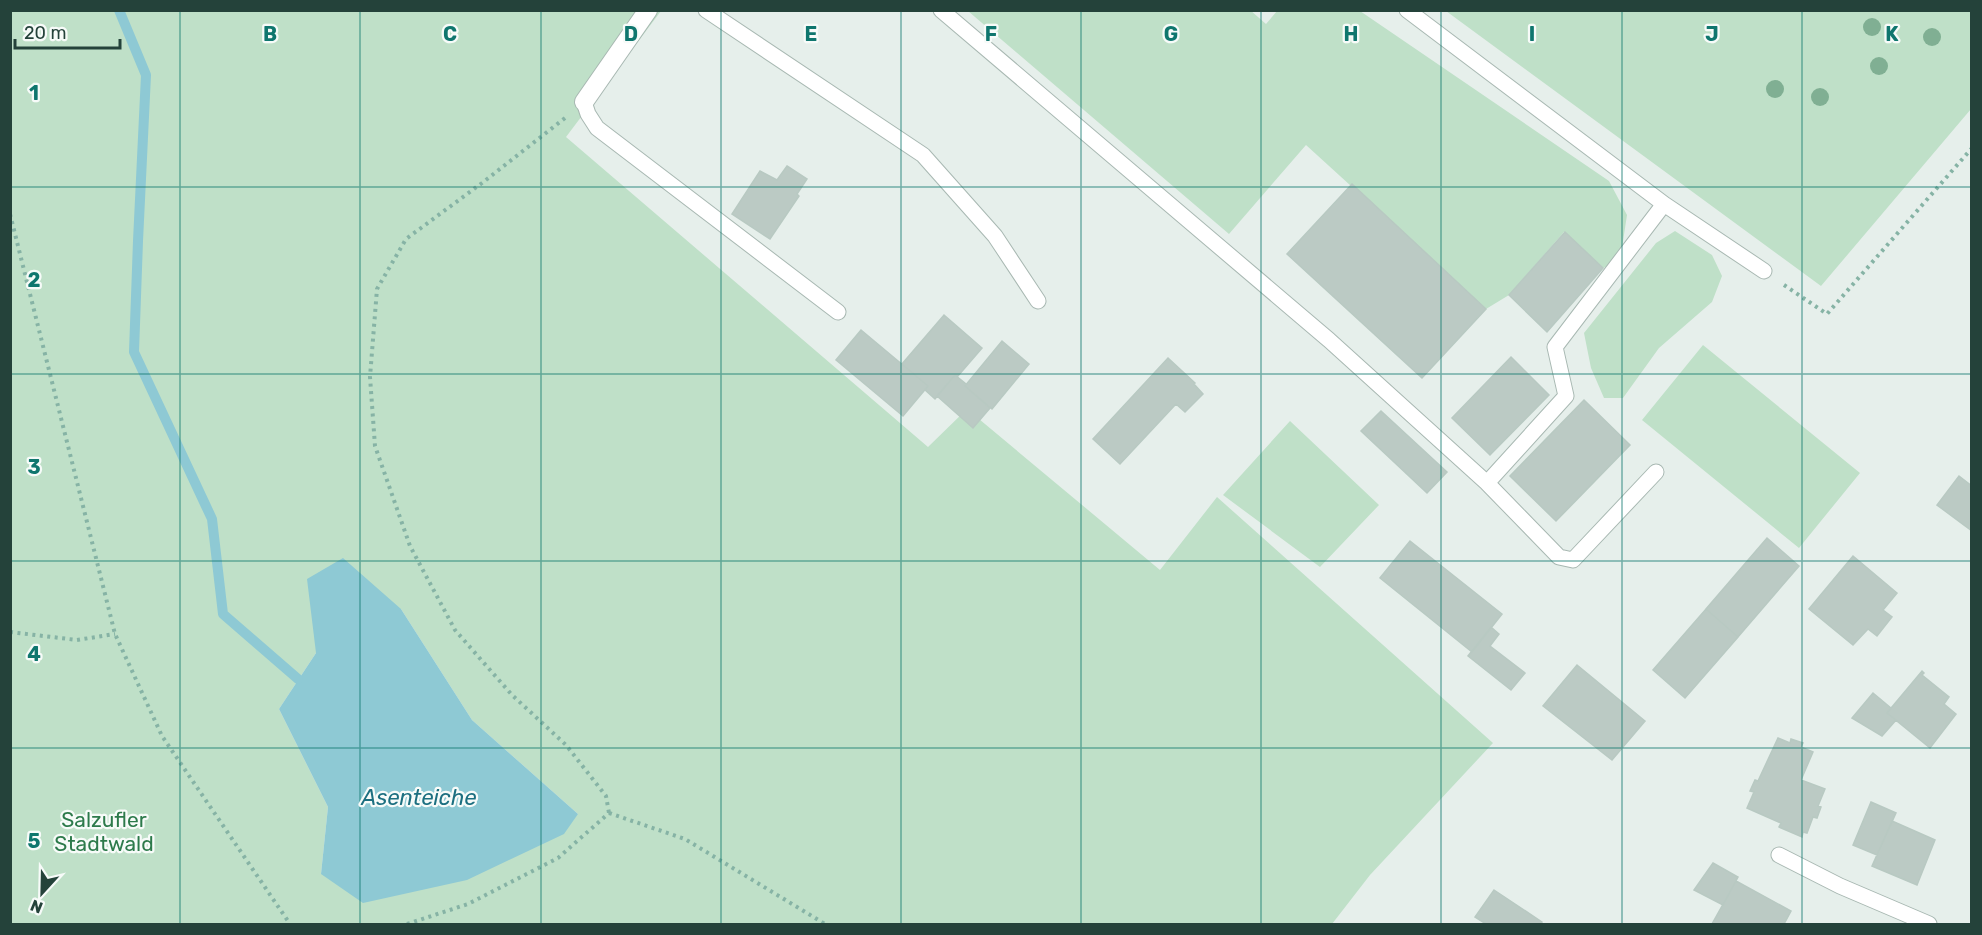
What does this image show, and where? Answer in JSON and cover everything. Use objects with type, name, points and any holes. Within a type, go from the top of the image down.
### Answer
[{"type":"street","points":[[584,102],[648,10]]},
{"type":"lane","points":[[706,10],[923,155],[995,236],[1038,301]]},
{"type":"lane","points":[[941,10],[1329,340],[1487,483],[1559,557],[1572,560],[1656,472]]},
{"type":"lane","points":[[1407,10],[1664,204],[1764,270]]},
{"type":"lane","points":[[584,102],[597,128],[838,312]]},
{"type":"lane","points":[[1487,483],[1566,396],[1555,347],[1664,204]]},
{"type":"lane","points":[[1779,855],[1840,886],[1929,924]]},
{"type":"path","points":[[584,102],[482,183],[406,239],[377,289],[370,377],[375,446],[410,546],[455,630],[512,695],[566,745],[606,796],[609,813]]},
{"type":"path","points":[[1764,270],[1827,314],[1971,148]]},
{"type":"path","points":[[10,214],[115,634],[162,736],[290,924]]},
{"type":"path","points":[[10,632],[77,640],[115,634]]},
{"type":"path","points":[[407,924],[468,904],[558,858],[609,813]]},
{"type":"path","points":[[609,813],[685,840],[825,924]]},
{"type":"green space","points":[[1250,10],[1266,24],[1277,11],[1360,11],[1609,181],[1627,215],[1620,261],[1603,268],[1564,232],[1509,295],[1486,309],[1306,145],[1229,234],[968,11]]},
{"type":"green space","name":"Salzufler Stadtwald","points":[[10,11],[661,11],[566,137],[928,447],[967,409],[1160,570],[1217,497],[1493,743],[1370,875],[1332,924],[11,924]],"holes":[[[401,609],[472,720],[578,814],[321,874],[328,807],[279,709],[316,653]]]},
{"type":"green space","points":[[1446,11],[1971,11],[1971,109],[1821,286]]},
{"type":"green space","points":[[1675,231],[1712,255],[1722,276],[1712,302],[1659,348],[1623,398],[1604,398],[1591,368],[1584,333],[1656,243]]},
{"type":"green space","points":[[1703,345],[1860,473],[1799,548],[1642,420]]},
{"type":"green space","points":[[1290,421],[1379,505],[1320,567],[1223,495]]},
{"type":"water","name":"Asenteiche","points":[[343,558],[401,609],[472,720],[578,814],[564,834],[467,880],[363,903],[321,874],[328,807],[279,709],[316,653],[307,579]]},
{"type":"building","points":[[787,166],[807,179],[797,194],[799,196],[770,239],[732,214],[760,171],[777,180]]},
{"type":"building","points":[[1352,184],[1486,309],[1422,378],[1287,254]]},
{"type":"building","points":[[1565,232],[1603,268],[1547,332],[1509,295]]},
{"type":"building","points":[[944,315],[982,348],[935,399],[925,390],[928,386],[902,364]]},
{"type":"building","points":[[861,330],[928,386],[903,416],[836,360]]},
{"type":"building","points":[[1002,341],[1029,364],[992,409],[965,386]]},
{"type":"building","points":[[1511,357],[1549,395],[1490,455],[1452,418]]},
{"type":"building","points":[[1168,358],[1195,383],[1203,394],[1185,412],[1176,404],[1120,464],[1093,439]]},
{"type":"building","points":[[955,375],[990,408],[973,428],[937,396]]},
{"type":"building","points":[[1584,400],[1630,445],[1556,521],[1510,476]]},
{"type":"building","points":[[1381,411],[1447,472],[1427,493],[1361,431]]},
{"type":"building","points":[[1959,476],[1972,486],[1972,531],[1937,505]]},
{"type":"building","points":[[1767,538],[1799,566],[1738,637],[1706,609]]},
{"type":"building","points":[[1410,541],[1502,614],[1472,652],[1380,578]]},
{"type":"building","points":[[1853,556],[1897,593],[1883,610],[1892,617],[1877,636],[1868,629],[1853,645],[1809,609]]},
{"type":"building","points":[[1706,609],[1738,637],[1685,698],[1653,670]]},
{"type":"building","points":[[1491,627],[1499,634],[1490,646],[1525,673],[1511,690],[1468,656]]},
{"type":"building","points":[[1577,665],[1645,721],[1612,760],[1543,706]]},
{"type":"building","points":[[1922,671],[1924,673],[1922,675],[1949,697],[1944,704],[1956,714],[1930,748],[1887,713]]},
{"type":"building","points":[[1873,693],[1891,708],[1887,713],[1896,720],[1882,736],[1852,718]]},
{"type":"building","points":[[1778,738],[1790,743],[1791,739],[1803,743],[1801,747],[1813,752],[1801,780],[1825,789],[1818,806],[1821,807],[1817,818],[1813,817],[1807,833],[1803,832],[1802,837],[1779,827],[1781,823],[1747,808],[1754,792],[1750,791],[1755,780],[1758,781]]},
{"type":"building","points":[[1871,802],[1896,813],[1877,855],[1853,845]]},
{"type":"building","points":[[1892,821],[1935,840],[1917,885],[1872,866]]},
{"type":"building","points":[[1713,863],[1738,877],[1723,905],[1694,890]]},
{"type":"building","points":[[1736,881],[1791,911],[1784,924],[1712,924]]},
{"type":"building","points":[[1494,890],[1542,922],[1540,924],[1486,924],[1475,917]]},
{"type":"waterway","points":[[119,10],[146,75],[134,352],[212,519],[223,614],[298,679]]}]
